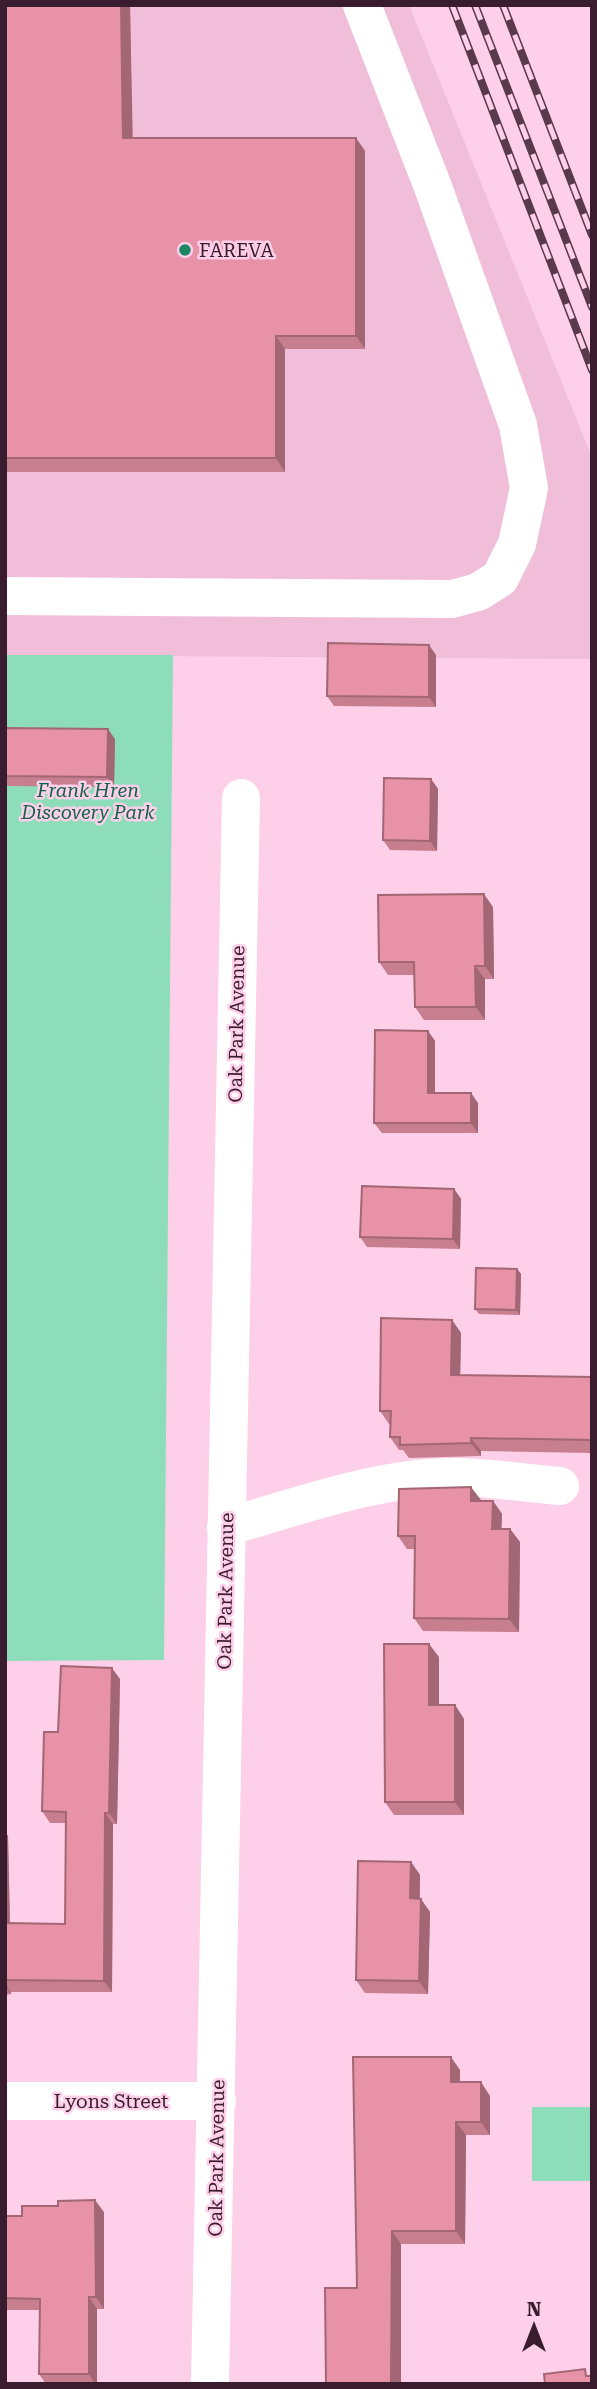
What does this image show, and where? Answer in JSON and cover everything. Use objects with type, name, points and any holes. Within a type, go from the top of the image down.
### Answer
[{"type":"street","points":[[5,596],[453,598],[478,592],[500,578],[517,544],[529,488],[517,425],[433,187],[362,5]]},
{"type":"street","name":"Oak Park Avenue","points":[[210,2384],[241,798]]},
{"type":"street","points":[[226,1527],[363,1489],[415,1481],[456,1477],[560,1486]]},
{"type":"street","name":"Lyons Street","points":[[5,2101],[217,2101]]},
{"type":"shaded area","points":[[5,5],[409,5],[592,457],[592,659],[5,655]]},
{"type":"green space","name":"Frank Hren Discovery Park","points":[[5,655],[173,655],[164,1660],[5,1661]]},
{"type":"green space","points":[[532,2107],[592,2107],[592,2181],[532,2181]]},
{"type":"building","name":"FAREVA","points":[[5,5],[121,5],[123,138],[356,138],[356,336],[276,336],[276,458],[5,458]]},
{"type":"building","points":[[328,643],[429,645],[429,697],[327,696]]},
{"type":"building","points":[[5,728],[108,729],[107,777],[5,776]]},
{"type":"building","points":[[384,778],[431,779],[430,841],[383,840]]},
{"type":"building","points":[[484,894],[485,966],[475,966],[476,1007],[415,1007],[414,962],[379,962],[378,895]]},
{"type":"building","points":[[375,1030],[428,1031],[428,1093],[471,1093],[471,1123],[374,1123]]},
{"type":"building","points":[[362,1186],[454,1189],[453,1239],[360,1237]]},
{"type":"building","points":[[476,1268],[517,1269],[516,1310],[475,1309]]},
{"type":"building","points":[[381,1318],[452,1320],[451,1375],[592,1377],[592,1440],[471,1438],[471,1443],[400,1445],[400,1437],[390,1437],[391,1411],[380,1411]]},
{"type":"building","points":[[471,1487],[471,1501],[493,1501],[492,1529],[510,1529],[509,1619],[414,1618],[415,1536],[398,1536],[399,1489]]},
{"type":"building","points":[[384,1644],[429,1644],[429,1705],[455,1705],[455,1802],[385,1802]]},
{"type":"building","points":[[61,1666],[112,1668],[109,1813],[105,1813],[104,1981],[5,1980],[5,1923],[65,1924],[66,1812],[42,1811],[44,1732],[58,1732]]},
{"type":"building","points":[[358,1861],[411,1862],[410,1898],[421,1899],[419,1981],[356,1980]]},
{"type":"building","points":[[353,2057],[451,2057],[451,2082],[481,2082],[481,2122],[456,2122],[456,2231],[392,2231],[391,2384],[326,2384],[325,2288],[357,2288]]},
{"type":"building","points":[[95,2200],[96,2297],[89,2297],[89,2374],[39,2374],[40,2299],[5,2298],[5,2216],[22,2216],[22,2206],[58,2206],[58,2201]]},
{"type":"building","points":[[585,2369],[586,2376],[592,2376],[592,2384],[545,2384],[544,2374]]},
{"type":"railway","points":[[452,5],[592,370]]},
{"type":"railway","points":[[475,5],[592,307]]},
{"type":"railway","points":[[503,5],[592,235]]},
{"type":"place","name":"FAREVA","points":[[185,250]]}]
